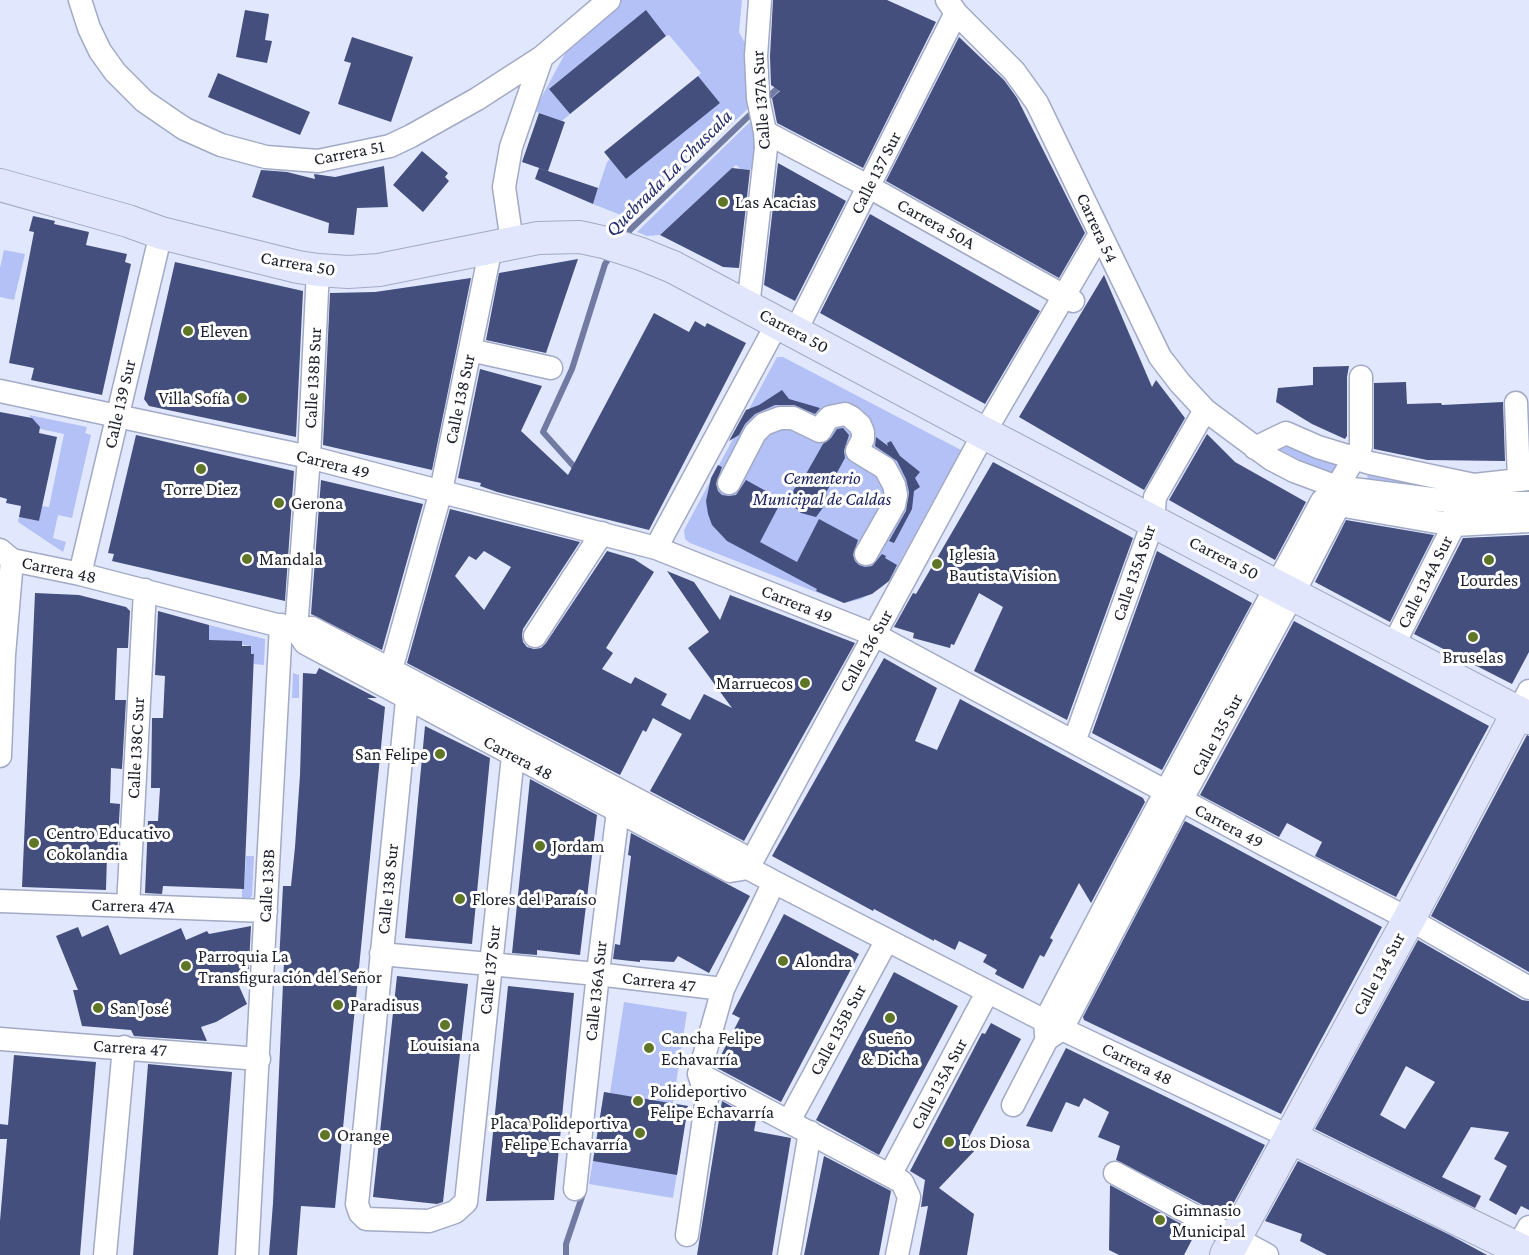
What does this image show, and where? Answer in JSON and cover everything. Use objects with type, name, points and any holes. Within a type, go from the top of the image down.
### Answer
[{"type":"main road","name":"Carrera 50","points":[[0,185],[128,221],[161,233],[318,270],[348,272],[379,270],[538,238],[580,237],[641,254],[673,267],[1153,522],[1393,646],[1525,707]]},
{"type":"main road","name":"Calle 134 Sur","points":[[1231,1247],[1525,707]]},
{"type":"main road","name":"Carrera 48","points":[[1290,1137],[1522,1246]]},
{"type":"street","name":"Carrera 51","points":[[80,0],[89,28],[100,51],[115,72],[144,100],[185,129],[221,145],[266,156],[301,161],[318,161],[390,146],[477,99],[542,57],[609,0]]},
{"type":"street","name":"Calle 137A Sur","points":[[748,307],[762,122],[756,56],[760,0]]},
{"type":"street","name":"Calle 137 Sur","points":[[656,548],[866,193],[952,7]]},
{"type":"street","name":"Carrera 54","points":[[952,7],[1014,71],[1037,103],[1160,357],[1205,410],[1255,448],[1338,496],[1455,525],[1529,521]]},
{"type":"street","name":"Calle 138 Sur","points":[[388,679],[441,491],[470,350],[501,245],[504,187],[511,147],[542,57]]},
{"type":"street","name":"Carrera 50A","points":[[762,122],[866,193],[1065,305]]},
{"type":"street","name":"Calle 139 Sur","points":[[80,574],[161,233]]},
{"type":"street","name":"Calle 136 Sur","points":[[748,868],[984,433],[1103,240]]},
{"type":"street","name":"Calle 138B Sur","points":[[289,627],[309,458],[318,270]]},
{"type":"street","points":[[470,350],[551,368]]},
{"type":"street","name":"Calle 135 Sur","points":[[1013,1105],[1174,796],[1285,590],[1322,501],[1338,496],[1361,447],[1361,377]]},
{"type":"street","name":"Carrera 49","points":[[0,391],[309,458],[656,548],[875,635],[1408,919],[1529,988]]},
{"type":"street","points":[[1515,403],[1524,479]]},
{"type":"street","points":[[729,483],[755,432],[764,424],[780,418],[793,418],[820,431],[830,417],[855,410],[863,432],[863,439],[857,451],[880,464],[891,476],[894,485],[894,505],[866,554]]},
{"type":"street","name":"Calle 135A Sur","points":[[1074,742],[1153,522],[1155,497],[1205,410]]},
{"type":"street","name":"Carrera 54","points":[[1255,448],[1286,433],[1318,447],[1456,491],[1529,503]]},
{"type":"street","name":"Carrera 54","points":[[1338,496],[1456,491],[1474,485],[1524,479]]},
{"type":"street","name":"Calle 134A Sur","points":[[1393,646],[1455,525],[1456,491]]},
{"type":"street","points":[[535,636],[602,533]]},
{"type":"street","points":[[0,756],[6,555]]},
{"type":"street","name":"Carrera 48","points":[[6,555],[289,627],[305,643],[388,679],[622,803],[740,854],[748,868],[987,993],[1051,1030],[1290,1137]]},
{"type":"street","name":"Calle 138C Sur","points":[[128,906],[145,590]]},
{"type":"street","name":"Calle 138B","points":[[247,1255],[266,912],[289,627]]},
{"type":"street","name":"Calle 138 Sur","points":[[411,691],[381,954],[357,1204],[360,1213],[366,1219],[429,1221],[455,1212],[466,1202]]},
{"type":"street","name":"Calle 137 Sur","points":[[466,1202],[490,964],[518,748]]},
{"type":"street","name":"Calle 136A Sur","points":[[575,1189],[597,974],[622,803]]},
{"type":"street","points":[[687,1235],[707,1098],[699,1074],[723,990],[774,882]]},
{"type":"street","name":"Carrera 47A","points":[[0,901],[266,912]]},
{"type":"street","name":"Calle 135B Sur","points":[[789,1121],[887,940]]},
{"type":"street","name":"Carrera 47","points":[[381,954],[597,974],[723,990]]},
{"type":"street","name":"Calle 135A Sur","points":[[890,1175],[987,993]]},
{"type":"street","name":"Carrera 47","points":[[0,1039],[259,1059]]},
{"type":"street","points":[[105,1255],[124,1047]]},
{"type":"street","points":[[699,1074],[902,1182],[909,1197],[897,1255]]},
{"type":"street","points":[[789,1255],[810,1132]]},
{"type":"street","points":[[1115,1173],[1231,1247],[1267,1255]]},
{"type":"green space","points":[[620,0],[742,0],[739,32],[753,58],[755,102],[631,219],[593,204],[607,162],[610,159],[626,179],[720,103],[698,76],[701,73],[645,11],[550,88],[570,114],[562,121],[534,111],[568,48]]},
{"type":"green space","points":[[755,117],[754,170],[741,169],[736,165],[660,235],[647,236],[637,232]]},
{"type":"green space","points":[[4,250],[25,254],[14,300],[0,297],[0,268]]},
{"type":"green space","name":"Cementerio Municipal de Caldas","points":[[777,357],[783,357],[961,450],[891,578],[882,587],[861,599],[844,603],[690,543],[685,539],[684,530]]},
{"type":"green space","points":[[29,415],[87,427],[85,433],[91,435],[72,518],[58,515],[53,538],[66,542],[63,552],[18,522],[19,517],[39,521],[42,506],[49,507],[64,434],[36,428],[36,423]]},
{"type":"green space","points":[[1288,442],[1339,462],[1332,477],[1277,448]]},
{"type":"green space","points":[[1368,471],[1393,476],[1452,493],[1367,481]]},
{"type":"green space","points":[[209,625],[265,639],[264,665],[254,664],[251,646],[209,640]]},
{"type":"green space","points":[[293,673],[299,675],[299,698],[292,698]]},
{"type":"green space","points":[[246,856],[254,856],[252,896],[242,898],[244,888]]},
{"type":"green space","name":"Polideportivo Felipe Echavarría","points":[[624,1002],[687,1012],[673,1103],[688,1106],[673,1198],[589,1184],[604,1092],[610,1093]]},
{"type":"building","points":[[773,0],[887,0],[936,22],[863,168],[777,123],[772,98],[780,91],[771,85],[770,56]]},
{"type":"building","points":[[245,10],[269,14],[265,40],[272,41],[267,63],[236,57]]},
{"type":"building","points":[[646,10],[666,36],[570,114],[549,89]]},
{"type":"building","points":[[352,37],[413,57],[391,122],[338,104],[351,63],[344,61]]},
{"type":"building","points":[[959,37],[1004,80],[1017,98],[1085,233],[1059,278],[886,181]]},
{"type":"building","points":[[218,73],[310,112],[300,135],[208,97]]},
{"type":"building","points":[[698,76],[720,103],[626,179],[604,152]]},
{"type":"building","points":[[539,113],[565,122],[548,171],[522,162]]},
{"type":"building","points":[[422,151],[448,173],[445,177],[449,181],[423,212],[393,185]]},
{"type":"building","points":[[778,163],[846,201],[795,301],[764,285]]},
{"type":"building","points":[[384,166],[388,207],[357,208],[354,235],[328,233],[329,223],[252,197],[261,170],[287,172],[315,179],[314,174],[335,177]]},
{"type":"building","points":[[539,168],[598,188],[593,204],[535,179]]},
{"type":"building","name":"Las Acacias","points":[[732,168],[750,170],[739,268],[723,267],[660,235]]},
{"type":"building","points":[[870,214],[1040,311],[985,404],[820,313]]},
{"type":"building","points":[[33,216],[55,221],[54,224],[89,232],[86,245],[127,254],[125,262],[131,264],[102,395],[31,380],[34,368],[9,363],[34,232],[29,231]]},
{"type":"building","points":[[578,259],[546,353],[486,340],[499,273]]},
{"type":"building","points":[[175,262],[303,291],[296,437],[149,406],[144,399]]},
{"type":"building","points":[[1104,275],[1152,387],[1156,380],[1185,418],[1144,490],[1019,417]]},
{"type":"building","points":[[471,278],[432,470],[323,445],[330,293],[375,292]]},
{"type":"building","points":[[654,313],[689,332],[695,321],[705,327],[707,323],[746,343],[649,530],[497,492],[480,486],[481,483],[458,478],[480,369],[542,386],[521,431],[568,475]]},
{"type":"building","points":[[1349,366],[1347,436],[1345,439],[1312,424],[1276,402],[1278,388],[1313,385],[1313,367]]},
{"type":"building","points":[[1406,382],[1407,404],[1503,402],[1505,461],[1427,460],[1374,449],[1374,383]]},
{"type":"building","points":[[782,390],[789,399],[820,408],[815,414],[794,405],[775,405],[755,414],[745,424],[739,435],[729,441],[746,410],[759,405]]},
{"type":"building","points":[[0,412],[32,418],[40,427],[39,433],[57,437],[39,521],[19,517],[21,506],[6,503],[7,499],[0,497]]},
{"type":"building","points":[[843,428],[849,435],[844,451],[845,458],[827,491],[825,505],[816,517],[801,513],[790,503],[794,489],[802,481],[823,444],[837,429]]},
{"type":"building","points":[[1207,434],[1235,462],[1306,502],[1275,560],[1169,500]]},
{"type":"building","points":[[136,435],[294,471],[285,601],[112,561],[114,554],[108,553]]},
{"type":"building","points":[[876,437],[888,446],[887,443],[891,441],[900,456],[920,472],[915,478],[920,487],[914,491],[912,509],[894,543],[889,541],[906,511],[909,492],[906,479],[897,461],[875,446]]},
{"type":"building","points":[[993,462],[1133,538],[1067,720],[974,671],[1003,607],[979,593],[954,645],[951,644],[950,648],[913,638],[914,633],[894,627],[913,593],[916,594]]},
{"type":"building","points":[[718,465],[722,467],[716,484],[722,495],[736,495],[746,480],[782,500],[760,542],[797,562],[819,519],[858,540],[853,555],[859,565],[872,566],[882,554],[897,565],[889,581],[872,594],[844,603],[816,591],[817,589],[727,541],[712,525],[706,501],[711,478]]},
{"type":"building","points":[[321,480],[423,504],[382,650],[311,614]]},
{"type":"building","points":[[450,509],[580,542],[523,629],[523,642],[527,647],[541,648],[546,643],[607,551],[634,559],[654,572],[606,648],[613,653],[602,669],[631,684],[635,677],[667,694],[661,705],[690,720],[704,694],[732,708],[688,648],[709,632],[667,571],[694,582],[720,620],[730,595],[855,643],[744,841],[650,791],[682,734],[653,718],[646,732],[643,730],[620,775],[407,663]],"holes":[[[484,551],[511,567],[484,610],[455,576],[469,556],[476,560]]]},
{"type":"building","points":[[1346,520],[1434,535],[1390,622],[1315,582]]},
{"type":"building","points":[[1529,535],[1529,652],[1512,684],[1414,634],[1463,538]]},
{"type":"building","points":[[1157,551],[1252,603],[1162,770],[1092,733]]},
{"type":"building","points":[[35,593],[79,595],[126,607],[130,611],[128,648],[117,648],[115,700],[126,700],[122,769],[111,768],[110,803],[120,804],[117,855],[107,854],[106,890],[22,887]]},
{"type":"building","points":[[158,611],[209,625],[209,640],[242,641],[242,646],[251,646],[251,654],[254,654],[244,889],[163,886],[162,894],[145,893],[148,821],[158,821],[160,788],[151,788],[152,718],[163,718],[165,676],[155,675]]},
{"type":"building","points":[[1294,621],[1489,726],[1396,897],[1315,856],[1322,842],[1287,823],[1279,837],[1200,795]]},
{"type":"building","points":[[884,658],[937,688],[915,741],[937,750],[960,699],[1143,798],[1145,802],[1091,903],[1079,883],[1050,938],[1053,940],[1044,957],[1040,955],[1023,989],[995,974],[997,970],[983,962],[987,955],[959,941],[955,950],[934,939],[934,941],[772,856]]},
{"type":"building","points":[[319,668],[377,698],[367,698],[385,707],[335,1208],[301,1206],[297,1255],[269,1255],[284,962],[279,962],[283,886],[291,886],[295,847],[303,673],[316,674]]},
{"type":"building","points":[[425,726],[490,758],[472,944],[405,938]]},
{"type":"building","points":[[1527,735],[1529,736],[1529,972],[1431,916]]},
{"type":"building","points":[[530,779],[597,815],[580,955],[537,950],[537,955],[512,953]]},
{"type":"building","points":[[1185,821],[1382,927],[1281,1114],[1084,1020],[1083,1017]]},
{"type":"building","points":[[631,833],[750,896],[709,973],[678,956],[674,962],[613,959],[615,944],[620,945],[631,856],[628,855]]},
{"type":"building","points":[[784,914],[859,954],[781,1102],[715,1067],[740,1018],[732,1014]]},
{"type":"building","points":[[108,925],[120,955],[181,928],[186,940],[207,931],[209,934],[251,926],[248,982],[239,986],[247,1004],[216,1022],[201,1027],[207,1041],[134,1036],[131,1030],[82,1026],[73,990],[78,990],[56,936],[78,927],[82,937]]},
{"type":"building","points":[[1418,940],[1522,1000],[1529,1001],[1529,1210],[1521,1206],[1516,1215],[1489,1200],[1507,1166],[1494,1159],[1509,1132],[1471,1127],[1442,1177],[1481,1196],[1475,1208],[1315,1129]],"holes":[[[1406,1066],[1435,1082],[1405,1129],[1380,1115]]]},
{"type":"building","points":[[894,972],[958,1006],[879,1155],[816,1120]]},
{"type":"building","points":[[397,976],[468,984],[443,1202],[437,1204],[373,1197]]},
{"type":"building","points":[[508,986],[574,993],[554,1200],[486,1201]]},
{"type":"building","points":[[991,1023],[1021,1039],[968,1139],[980,1145],[939,1188],[974,1214],[967,1255],[919,1255],[928,1206],[921,1207],[925,1180],[910,1171],[982,1033],[985,1034]]},
{"type":"building","points":[[1066,1048],[1265,1145],[1226,1217],[1116,1160],[1120,1146],[1098,1137],[1109,1112],[1084,1098],[1079,1107],[1066,1102],[1052,1132],[1026,1126]]},
{"type":"building","points":[[14,1055],[96,1062],[80,1255],[0,1255],[0,1221],[7,1139],[0,1139],[0,1124],[8,1125]]},
{"type":"building","points":[[148,1064],[232,1072],[218,1255],[133,1255]]},
{"type":"building","name":"Placa Polideportiva Felipe Echavarría","points":[[604,1092],[688,1106],[677,1175],[593,1161]]},
{"type":"building","points":[[722,1101],[756,1120],[754,1131],[791,1138],[772,1255],[697,1255]]},
{"type":"building","points":[[824,1156],[891,1191],[879,1255],[804,1255]]},
{"type":"building","points":[[1298,1161],[1487,1255],[1327,1255],[1300,1241],[1302,1234],[1265,1221]]},
{"type":"building","points":[[1110,1185],[1196,1232],[1184,1255],[1119,1255],[1109,1250]]},
{"type":"waterway","name":"Quebrada La Chuscala","points":[[763,102],[782,84]]},
{"type":"waterway","name":"Quebrada La Chuscala","points":[[624,238],[756,109]]},
{"type":"waterway","name":"Quebrada La Chuscala","points":[[578,471],[543,432],[572,369],[605,264],[612,254]]},
{"type":"waterway","name":"Quebrada La Chuscala","points":[[566,1255],[566,1244],[584,1191]]},
{"type":"place","name":"Las Acacias","points":[[723,202]]},
{"type":"place","name":"Eleven","points":[[188,331]]},
{"type":"place","name":"Villa Sofía","points":[[242,398]]},
{"type":"place","name":"Torre Diez","points":[[201,469]]},
{"type":"place","name":"Gerona","points":[[279,503]]},
{"type":"place","name":"Mandala","points":[[247,559]]},
{"type":"place","name":"Lourdes","points":[[1489,560]]},
{"type":"place","name":"Iglesia Bautista Vision","points":[[937,564]]},
{"type":"place","name":"Bruselas","points":[[1473,637]]},
{"type":"place","name":"Marruecos","points":[[805,683]]},
{"type":"place","name":"San Felipe","points":[[440,754]]},
{"type":"place","name":"Centro Educativo Cokolandia","points":[[34,843]]},
{"type":"place","name":"Jordam","points":[[540,846]]},
{"type":"place","name":"Flores del Paraíso","points":[[460,899]]},
{"type":"place","name":"Alondra","points":[[783,961]]},
{"type":"place","name":"Parroquia La Transfiguración del Señor","points":[[186,966]]},
{"type":"place","name":"Paradisus","points":[[338,1005]]},
{"type":"place","name":"San José","points":[[98,1008]]},
{"type":"place","name":"Sueño & Dicha","points":[[890,1018]]},
{"type":"place","name":"Louisiana","points":[[445,1025]]},
{"type":"place","name":"Cancha Felipe Echavarría","points":[[649,1048]]},
{"type":"place","name":"Polideportivo Felipe Echavarría","points":[[638,1101]]},
{"type":"place","name":"Placa Polideportiva Felipe Echavarría","points":[[640,1133]]},
{"type":"place","name":"Orange","points":[[325,1135]]},
{"type":"place","name":"Los Diosa","points":[[949,1142]]},
{"type":"place","name":"Gimnasio Municipal","points":[[1160,1220]]}]
